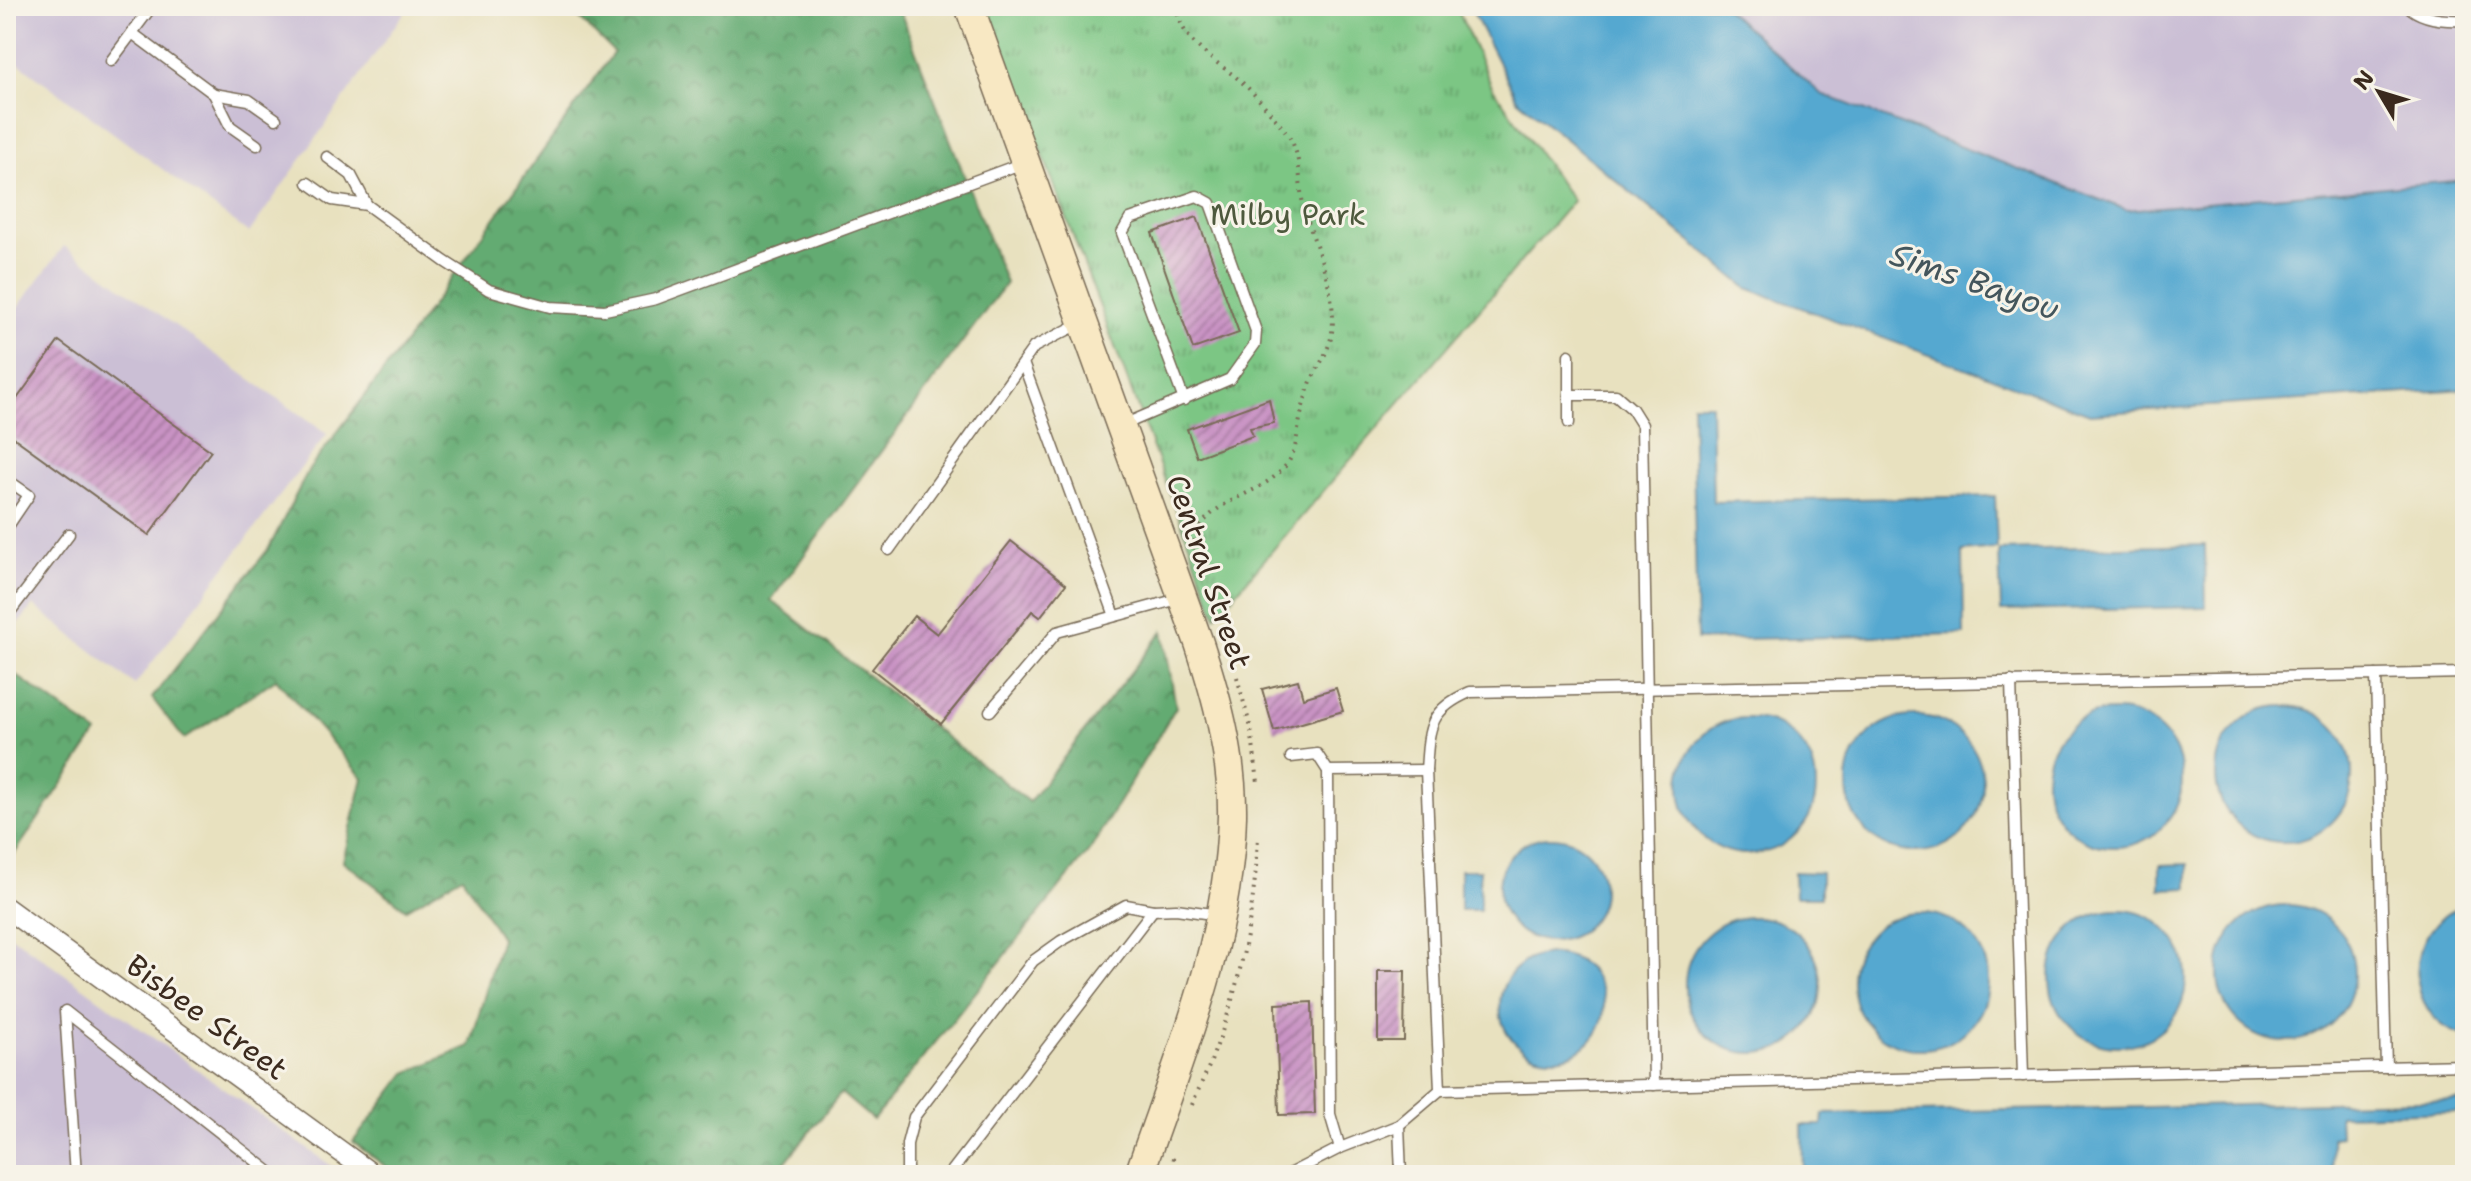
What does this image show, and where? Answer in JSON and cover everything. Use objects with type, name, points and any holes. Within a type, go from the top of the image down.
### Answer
[{"type":"street","name":"Central Street","points":[[969,6],[1215,691],[1229,771],[1232,814],[1222,915],[1208,976],[1139,1175]]},
{"type":"street","name":"Bisbee Street","points":[[6,908],[373,1175]]},
{"type":"lane","points":[[111,61],[152,6]]},
{"type":"lane","points":[[2408,6],[2415,13],[2446,21],[2465,20]]},
{"type":"lane","points":[[132,33],[214,94],[230,126],[257,145]]},
{"type":"lane","points":[[214,94],[249,100],[276,119]]},
{"type":"lane","points":[[327,157],[351,175],[367,205],[489,290],[550,307],[605,310],[656,299],[1025,162]]},
{"type":"lane","points":[[308,183],[332,200],[367,205]]},
{"type":"lane","points":[[1121,426],[1184,400],[1230,379],[1255,344],[1256,331],[1210,203],[1197,196],[1130,219],[1122,233],[1184,400]]},
{"type":"lane","points":[[889,550],[1034,347],[1083,322]]},
{"type":"lane","points":[[1569,355],[1569,423]]},
{"type":"lane","points":[[1023,363],[1115,616]]},
{"type":"lane","points":[[1569,395],[1616,395],[1632,409],[1642,425],[1654,1085]]},
{"type":"lane","points":[[6,479],[29,495],[6,529]]},
{"type":"lane","points":[[6,617],[69,534]]},
{"type":"lane","points":[[990,711],[1057,632],[1183,598]]},
{"type":"lane","points":[[1440,1090],[1426,770],[1429,734],[1435,714],[1449,701],[1470,692],[2465,673]]},
{"type":"lane","points":[[2376,675],[2386,1067]]},
{"type":"lane","points":[[2011,681],[2023,1076]]},
{"type":"lane","points":[[1291,757],[1317,754],[1328,771],[1330,1114],[1340,1148]]},
{"type":"lane","points":[[1328,771],[1426,770]]},
{"type":"lane","points":[[907,1175],[907,1144],[914,1117],[1033,961],[1061,941],[1126,905],[1222,915]]},
{"type":"lane","points":[[949,1175],[1153,910]]},
{"type":"lane","points":[[76,1175],[65,1011],[274,1175]]},
{"type":"lane","points":[[1287,1175],[1340,1148],[1399,1125],[1440,1090],[2465,1065]]},
{"type":"lane","points":[[1399,1125],[1401,1175]]},
{"type":"path","points":[[1176,6],[1178,16],[1194,44],[1248,88],[1295,146],[1300,162],[1303,206],[1324,272],[1333,314],[1331,337],[1312,380],[1295,452],[1270,481],[1224,502],[1208,514],[1197,532],[1193,553]]},
{"type":"path","points":[[1235,673],[1251,729],[1258,783]]},
{"type":"path","points":[[1192,1106],[1215,1051],[1248,931],[1256,875],[1258,822]]},
{"type":"path","points":[[1169,1175],[1176,1147]]},
{"type":"shaded area","points":[[6,6],[409,6],[249,233],[6,54]]},
{"type":"shaded area","points":[[1723,6],[2465,6],[2465,180],[2127,210],[1820,94]]},
{"type":"shaded area","points":[[64,246],[327,434],[135,685],[33,605],[6,640],[6,323]]},
{"type":"shaded area","points":[[6,932],[344,1175],[6,1175]]},
{"type":"green space","points":[[567,6],[898,6],[1006,283],[771,600],[1029,802],[1163,631],[1176,707],[1090,850],[873,1120],[841,1093],[775,1175],[397,1175],[353,1142],[406,1073],[470,1046],[501,938],[462,876],[406,909],[343,861],[363,778],[276,679],[184,739],[152,698],[269,548],[308,471],[410,336],[614,52]]},
{"type":"green space","name":"Milby Park","points":[[987,6],[1456,6],[1492,87],[1573,201],[1216,616]]},
{"type":"green space","points":[[6,668],[97,733],[6,866]]},
{"type":"water","name":"Sims Bayou","points":[[1470,6],[1723,6],[1821,94],[2127,210],[2465,180],[2465,389],[2090,414],[1747,288],[1517,99]]},
{"type":"water","points":[[1692,404],[1711,404],[1713,502],[1995,496],[1997,548],[1963,551],[1964,634],[1697,640]]},
{"type":"water","points":[[2205,545],[2206,607],[2001,611],[1999,550]]},
{"type":"water","points":[[2284,706],[2310,711],[2332,726],[2347,748],[2352,774],[2347,800],[2332,822],[2310,837],[2284,842],[2258,837],[2236,822],[2221,800],[2216,774],[2221,748],[2236,726],[2258,711]]},
{"type":"water","points":[[2114,711],[2140,716],[2162,731],[2177,753],[2182,779],[2177,805],[2162,827],[2140,842],[2114,847],[2088,842],[2066,827],[2051,805],[2046,779],[2051,753],[2066,731],[2088,716]]},
{"type":"water","points":[[1915,716],[1941,721],[1963,736],[1978,758],[1983,784],[1978,810],[1963,832],[1941,847],[1915,852],[1889,847],[1867,832],[1852,810],[1847,784],[1852,758],[1867,736],[1889,721]]},
{"type":"water","points":[[1748,718],[1774,723],[1796,738],[1811,760],[1816,786],[1811,812],[1796,834],[1774,849],[1748,854],[1722,849],[1700,834],[1685,812],[1680,786],[1685,760],[1700,738],[1722,723]]},
{"type":"water","points":[[1551,837],[1571,841],[1588,852],[1599,869],[1603,889],[1599,909],[1588,926],[1571,937],[1551,941],[1531,937],[1514,926],[1503,909],[1499,889],[1503,869],[1514,852],[1531,841]]},
{"type":"water","points":[[2188,864],[2188,888],[2160,889],[2160,865]]},
{"type":"water","points":[[1460,870],[1480,870],[1480,910],[1460,910]]},
{"type":"water","points":[[1794,872],[1821,873],[1821,897],[1795,897]]},
{"type":"water","points":[[2286,905],[2312,910],[2334,925],[2349,947],[2354,973],[2349,999],[2334,1021],[2312,1036],[2286,1041],[2260,1036],[2238,1021],[2223,999],[2218,973],[2223,947],[2238,925],[2260,910]]},
{"type":"water","points":[[2465,905],[2465,1036],[2444,1026],[2429,1011],[2420,992],[2417,971],[2421,950],[2430,931],[2445,916]]},
{"type":"water","points":[[2118,910],[2144,915],[2166,930],[2181,952],[2186,978],[2181,1004],[2166,1026],[2144,1041],[2118,1046],[2092,1041],[2070,1026],[2055,1004],[2050,978],[2055,952],[2070,930],[2092,915]]},
{"type":"water","points":[[1920,913],[1946,918],[1968,933],[1983,955],[1988,981],[1983,1007],[1968,1029],[1946,1044],[1920,1049],[1894,1044],[1872,1029],[1857,1007],[1852,981],[1857,955],[1872,933],[1894,918]]},
{"type":"water","points":[[1753,917],[1779,922],[1801,937],[1816,959],[1821,985],[1816,1011],[1801,1033],[1779,1048],[1753,1053],[1727,1048],[1705,1033],[1690,1011],[1685,985],[1690,959],[1705,937],[1727,922]]},
{"type":"water","points":[[1552,954],[1572,958],[1589,969],[1600,986],[1604,1006],[1600,1026],[1589,1043],[1572,1054],[1552,1058],[1532,1054],[1515,1043],[1504,1026],[1500,1006],[1504,986],[1515,969],[1532,958]]},
{"type":"water","points":[[2465,1100],[2465,1112],[2339,1115],[2340,1136],[2332,1137],[2333,1175],[1803,1175],[1802,1125],[1822,1125],[1823,1114]]},
{"type":"building","points":[[1197,217],[1239,333],[1193,349],[1152,233]]},
{"type":"building","points":[[59,341],[211,451],[149,535],[6,432],[6,414]]},
{"type":"building","points":[[1269,399],[1274,423],[1250,428],[1253,436],[1197,457],[1187,429]]},
{"type":"building","points":[[1011,541],[1066,584],[1040,617],[1032,611],[941,724],[872,669],[914,616],[937,634]]},
{"type":"building","points":[[1298,680],[1303,698],[1336,688],[1343,711],[1274,731],[1262,689]]},
{"type":"building","points":[[1378,971],[1405,971],[1404,1041],[1378,1041]]},
{"type":"building","points":[[1312,1002],[1315,1114],[1279,1115],[1276,1004]]}]
